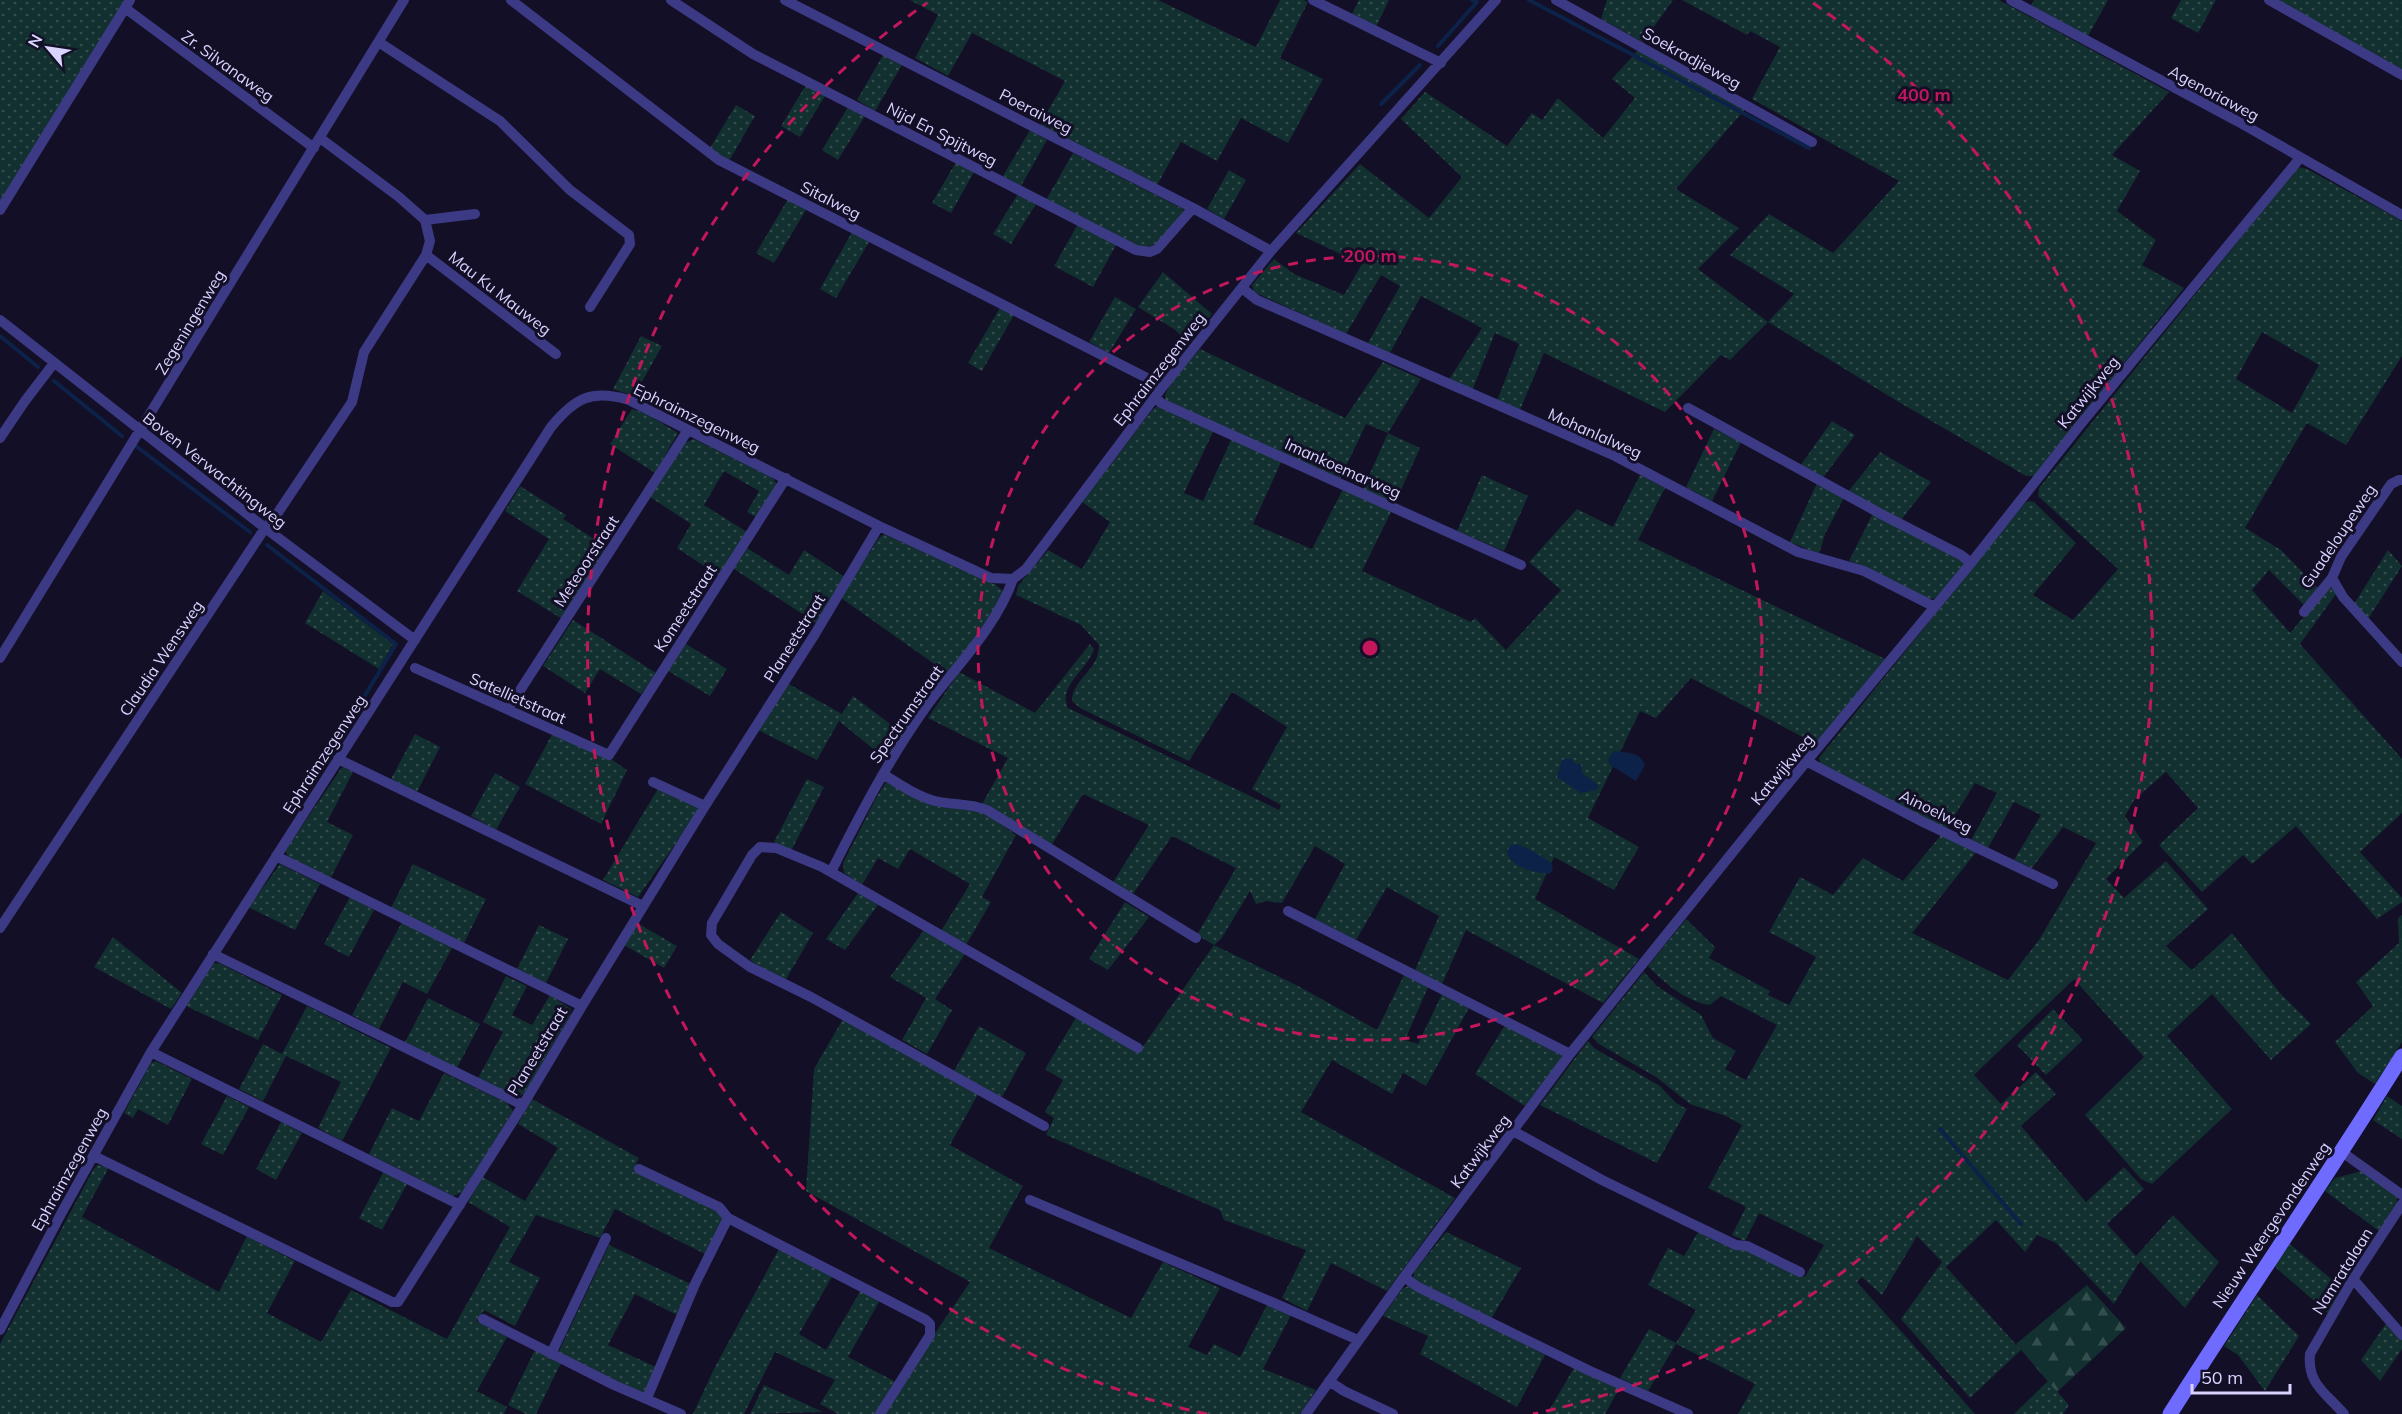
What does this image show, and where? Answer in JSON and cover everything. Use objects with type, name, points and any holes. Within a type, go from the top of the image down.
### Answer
[{"type":"street","name":"Zegeningenweg","points":[[0,658],[346,94],[380,43],[404,0]]},
{"type":"street","name":"Sitalweg","points":[[511,0],[719,160],[1144,377],[1158,393]]},
{"type":"street","name":"Nijd En Spijtweg","points":[[671,0],[753,54],[1136,250],[1150,252],[1156,249],[1193,208]]},
{"type":"street","name":"Poeraiweg","points":[[785,0],[1193,208],[1271,251]]},
{"type":"street","points":[[1313,0],[1441,63]]},
{"type":"street","name":"Ephraimzegenweg","points":[[0,1330],[151,1052],[551,427],[563,412],[585,397],[610,394],[629,400],[879,526],[991,578],[1013,579],[1026,569],[1158,393],[1271,251],[1496,0]]},
{"type":"street","name":"Soekradjieweg","points":[[1556,0],[1812,142]]},
{"type":"street","name":"Agenoriaweg","points":[[2011,0],[2237,121],[2402,215]]},
{"type":"street","points":[[2269,0],[2402,75]]},
{"type":"street","points":[[0,210],[128,4]]},
{"type":"street","name":"Zr. Silvanaweg","points":[[128,4],[317,143],[399,197],[424,220]]},
{"type":"street","points":[[380,43],[500,121],[570,190],[630,235],[630,244],[590,307]]},
{"type":"street","name":"Katwijkweg","points":[[1306,1414],[1404,1277],[1570,1054],[1971,563],[2080,425],[2300,158]]},
{"type":"street","points":[[426,255],[430,242],[424,220],[475,214]]},
{"type":"street","name":"Mau Ku Mauweg","points":[[426,255],[556,354]]},
{"type":"street","name":"Claudia Wensweg","points":[[0,928],[265,528],[275,517],[349,407],[364,352],[426,255]]},
{"type":"street","name":"Mohanlalweg","points":[[1242,288],[1257,300],[1615,456],[1798,552],[1864,571],[1935,607]]},
{"type":"street","name":"Boven Verwachtingweg","points":[[0,320],[265,528],[415,640]]},
{"type":"street","points":[[0,438],[54,363]]},
{"type":"street","name":"Imankoemarweg","points":[[1158,393],[1161,403],[1521,565]]},
{"type":"street","points":[[1688,408],[1961,555],[1971,563]]},
{"type":"street","name":"Meteoorstraat","points":[[508,709],[688,430]]},
{"type":"street","name":"Komeetstraat","points":[[609,755],[786,478]]},
{"type":"street","name":"Guadeloupeweg","points":[[2304,612],[2332,578],[2340,557],[2391,484],[2400,480]]},
{"type":"street","name":"Planeetstraat","points":[[94,1156],[392,1302],[403,1299],[523,1106],[643,906],[815,634],[879,526]]},
{"type":"street","points":[[2332,578],[2343,597],[2402,662]]},
{"type":"street","name":"Spectrumstraat","points":[[831,872],[883,774],[928,705],[1006,599],[1013,579]]},
{"type":"street","name":"Satellietstraat","points":[[416,668],[609,755]]},
{"type":"street","points":[[338,759],[643,906]]},
{"type":"street","name":"Ainoelweg","points":[[1808,762],[1923,822],[2053,884]]},
{"type":"street","points":[[883,774],[933,800],[974,805],[987,810],[1196,938]]},
{"type":"street","points":[[653,782],[705,806]]},
{"type":"street","points":[[1044,1126],[811,997],[750,967],[718,944],[711,935],[712,923],[752,855],[760,848],[776,848],[831,872],[1138,1048]]},
{"type":"street","points":[[276,856],[582,1006]]},
{"type":"street","points":[[1288,911],[1570,1054]]},
{"type":"street","points":[[213,954],[523,1106]]},
{"type":"street","points":[[151,1052],[460,1205]]},
{"type":"street","name":"Nieuw Weergevondenweg","points":[[2170,1414],[2249,1289],[2342,1152],[2402,1056]]},
{"type":"street","points":[[1513,1131],[1602,1180],[1736,1245],[1748,1246],[1800,1272]]},
{"type":"street","points":[[2342,1152],[2402,1195]]},
{"type":"street","points":[[639,1169],[719,1207],[728,1218],[930,1324],[930,1335],[880,1414]]},
{"type":"street","points":[[1030,1200],[1267,1299],[1358,1340]]},
{"type":"street","name":"Namratalaan","points":[[2344,1414],[2312,1379],[2308,1368],[2310,1354],[2353,1280],[2402,1204]]},
{"type":"street","points":[[647,1398],[695,1284],[728,1218]]},
{"type":"street","points":[[551,1354],[606,1238]]},
{"type":"street","points":[[1404,1277],[1418,1287],[1530,1343],[1688,1414]]},
{"type":"street","points":[[2353,1280],[2402,1335]]},
{"type":"street","points":[[483,1319],[614,1385],[681,1414]]},
{"type":"street","points":[[1329,1381],[1344,1391],[1393,1414]]},
{"type":"green space","points":[[0,0],[125,0],[0,201]]},
{"type":"green space","points":[[910,0],[1158,0],[1256,47],[1280,0],[1303,0],[1308,2],[1280,58],[1323,79],[1288,143],[1241,118],[1217,161],[1181,142],[1157,185],[1040,125],[1065,81],[972,33],[948,76],[915,58],[938,15]]},
{"type":"green space","points":[[1359,0],[1389,0],[1376,27],[1352,14]]},
{"type":"green space","points":[[1607,0],[1673,0],[1643,42],[1601,19]]},
{"type":"green space","points":[[1682,0],[1999,0],[2169,92],[2112,155],[2140,171],[2117,211],[2156,240],[2142,265],[2184,288],[2034,476],[2026,476],[1768,322],[1794,294],[1730,255],[1769,214],[1833,253],[1899,181],[1752,99],[1780,47],[1750,31],[1747,35]]},
{"type":"green space","points":[[2034,0],[2108,0],[2088,36],[2031,5]]},
{"type":"green space","points":[[2181,0],[2216,0],[2198,33],[2171,18]]},
{"type":"green space","points":[[2273,0],[2402,0],[2402,71]]},
{"type":"green space","points":[[1639,49],[1747,107],[1676,189],[1739,228],[1698,269],[1768,322],[1730,360],[1721,355],[1665,412],[1544,353],[1520,410],[1497,401],[1519,344],[1495,333],[1472,391],[1448,381],[1482,328],[1421,296],[1390,353],[1368,343],[1400,286],[1381,275],[1346,334],[1254,292],[1252,285],[1274,259],[1294,274],[1344,295],[1362,264],[1296,233],[1360,164],[1429,218],[1462,177],[1401,119],[1425,92],[1507,146],[1532,113],[1542,120],[1558,98],[1603,138],[1635,98],[1612,79]]},
{"type":"green space","points":[[883,55],[902,65],[875,111],[857,100]]},
{"type":"green space","points":[[806,85],[825,96],[800,137],[781,126]]},
{"type":"green space","points":[[736,105],[755,116],[729,161],[710,148]]},
{"type":"green space","points":[[848,107],[865,116],[838,160],[822,150]]},
{"type":"green space","points":[[1030,130],[1047,140],[1021,186],[1003,176]]},
{"type":"green space","points":[[1073,153],[1184,211],[1159,241],[1153,245],[1139,247],[1046,200]]},
{"type":"green space","points":[[956,162],[974,172],[951,213],[932,203]]},
{"type":"green space","points":[[2298,167],[2307,169],[2402,221],[2402,356],[2346,445],[2307,423],[2245,528],[2281,550],[2318,588],[2304,605],[2269,570],[2252,590],[2290,633],[2329,587],[2333,588],[2336,594],[2300,644],[2402,759],[2402,813],[2360,852],[2402,898],[2402,902],[2377,919],[2296,826],[2252,864],[2243,855],[2202,892],[2159,845],[2198,808],[2166,772],[2134,800],[2125,816],[2143,842],[2106,879],[2124,898],[2166,861],[2208,909],[2166,946],[2192,970],[2232,933],[2280,993],[2311,1024],[2271,1060],[2212,994],[2167,1036],[2232,1109],[2152,1184],[2141,1179],[2085,1115],[2144,1057],[2074,979],[1974,1075],[2001,1104],[2036,1072],[2056,1094],[2021,1126],[2086,1202],[2124,1167],[2144,1189],[2107,1224],[2136,1256],[2173,1215],[2219,1262],[2185,1308],[2140,1261],[2114,1304],[2056,1243],[2037,1235],[2025,1252],[1996,1220],[1946,1267],[2021,1350],[1970,1398],[1901,1319],[1942,1262],[1917,1236],[1882,1295],[1862,1277],[1857,1282],[1975,1414],[1738,1414],[1755,1384],[1676,1344],[1648,1391],[1620,1378],[1649,1329],[1676,1343],[1696,1310],[1648,1285],[1668,1248],[1684,1256],[1701,1227],[1750,1247],[1805,1277],[1824,1245],[1759,1213],[1745,1241],[1732,1235],[1746,1207],[1708,1188],[1742,1125],[1726,1116],[1690,1104],[1656,1077],[1599,1044],[1592,1037],[1644,972],[1657,986],[1701,1015],[1713,1038],[1736,1051],[1725,1069],[1746,1080],[1777,1025],[1721,996],[1710,1005],[1684,996],[1648,966],[1686,919],[1715,947],[1709,958],[1770,991],[1768,995],[1789,1005],[1816,957],[1769,932],[1800,877],[1833,895],[1863,858],[1903,881],[1942,834],[1977,851],[1912,933],[2008,980],[2039,940],[2096,843],[2063,827],[2032,868],[2014,860],[2041,815],[2014,802],[1988,848],[1971,840],[1997,793],[1975,783],[1946,829],[1821,765],[1819,758],[2025,503],[2034,502],[2076,543],[2033,595],[2073,620],[2118,569],[2038,496],[2039,488]],"holes":[[[2262,332],[2319,365],[2292,413],[2236,379]]]},
{"type":"green space","points":[[1229,170],[1246,180],[1224,219],[1207,209]]},
{"type":"green space","points":[[1018,194],[1036,204],[1011,244],[993,234]]},
{"type":"green space","points":[[788,199],[806,210],[774,263],[756,253]]},
{"type":"green space","points":[[1078,224],[1116,245],[1093,287],[1054,266]]},
{"type":"green space","points":[[852,232],[869,242],[836,298],[820,289]]},
{"type":"green space","points":[[1163,272],[1212,314],[1188,342],[1174,329],[1138,307]]},
{"type":"green space","points":[[1115,297],[1136,309],[1109,353],[1089,342]]},
{"type":"green space","points":[[1000,308],[1014,315],[982,371],[968,363]]},
{"type":"green space","points":[[641,336],[662,346],[634,396],[613,389]]},
{"type":"green space","points":[[1200,349],[1345,418],[1383,362],[1421,379],[1388,433],[1366,424],[1340,479],[1165,400],[1168,388]]},
{"type":"green space","points":[[1158,406],[1214,430],[1184,493],[1203,501],[1232,438],[1282,460],[1253,524],[1312,549],[1343,489],[1392,510],[1362,571],[1471,622],[1475,618],[1506,650],[1561,590],[1529,562],[1577,509],[1613,527],[1640,475],[1665,488],[1638,540],[1885,659],[1816,744],[1691,678],[1656,718],[1640,711],[1588,818],[1639,847],[1614,890],[1554,857],[1535,899],[1639,959],[1603,1003],[1466,930],[1442,984],[1415,970],[1439,916],[1387,887],[1356,940],[1315,919],[1345,864],[1315,846],[1282,903],[1267,901],[1256,904],[1250,891],[1221,939],[1214,945],[1197,935],[1236,868],[1172,836],[1133,894],[1113,882],[1149,825],[1083,794],[1051,846],[982,804],[1008,758],[928,718],[959,672],[1035,713],[1090,644],[1094,649],[1091,656],[1070,685],[1067,693],[1068,708],[1279,810],[1281,805],[1252,789],[1287,727],[1232,692],[1189,761],[1080,708],[1072,701],[1073,693],[1095,662],[1099,645],[1081,625],[1016,595],[1018,586],[1048,550],[1082,569],[1110,522],[1082,502],[1153,409]]},
{"type":"green space","points":[[632,409],[645,413],[678,433],[655,473],[610,444]]},
{"type":"green space","points":[[1832,421],[1855,435],[1822,479],[1800,466]]},
{"type":"green space","points":[[1714,429],[1741,442],[1712,501],[1686,487]]},
{"type":"green space","points":[[1388,433],[1420,448],[1395,503],[1363,489]]},
{"type":"green space","points":[[694,439],[773,478],[777,485],[756,517],[747,512],[759,491],[724,471],[704,505],[747,532],[719,576],[677,548],[691,524],[650,497],[685,443]]},
{"type":"green space","points":[[1880,452],[1931,482],[1900,521],[1847,493]]},
{"type":"green space","points":[[1482,475],[1528,496],[1504,551],[1457,531]]},
{"type":"green space","points":[[1817,483],[1844,498],[1825,534],[1819,554],[1790,542]]},
{"type":"green space","points":[[520,486],[566,515],[563,519],[608,548],[562,619],[517,591],[549,539],[505,511]]},
{"type":"green space","points":[[1873,513],[1912,532],[1963,562],[1964,565],[1936,597],[1933,599],[1911,592],[1849,561]]},
{"type":"green space","points":[[884,534],[996,585],[1003,591],[1003,595],[974,639],[947,673],[841,598],[878,539]]},
{"type":"green space","points":[[747,548],[789,575],[804,550],[845,577],[816,623],[734,569]]},
{"type":"green space","points":[[2388,550],[2402,566],[2368,619],[2354,604]]},
{"type":"green space","points":[[323,591],[393,644],[379,669],[305,623]]},
{"type":"green space","points":[[573,620],[656,673],[641,694],[600,669],[585,693],[543,666]]},
{"type":"green space","points":[[686,644],[727,669],[710,696],[668,671]]},
{"type":"green space","points":[[787,683],[842,714],[853,696],[905,735],[888,761],[839,721],[817,760],[758,730]]},
{"type":"green space","points":[[554,731],[608,757],[627,770],[601,824],[525,784]]},
{"type":"green space","points":[[415,734],[440,747],[417,792],[391,779]]},
{"type":"green space","points":[[342,767],[353,772],[327,822],[353,835],[330,879],[289,858],[285,851]]},
{"type":"green space","points":[[495,773],[520,787],[496,830],[471,816]]},
{"type":"green space","points":[[807,779],[824,787],[791,851],[774,842]]},
{"type":"green space","points":[[886,782],[972,808],[988,815],[1016,835],[982,897],[991,902],[966,945],[941,931],[970,884],[910,849],[898,869],[878,858],[862,885],[844,873],[843,863]]},
{"type":"green space","points":[[659,787],[697,807],[698,812],[638,897],[603,880]]},
{"type":"green space","points":[[280,864],[320,884],[295,930],[250,908]]},
{"type":"green space","points":[[413,864],[486,899],[464,943],[391,908]]},
{"type":"green space","points":[[858,893],[878,905],[845,950],[826,939]]},
{"type":"green space","points":[[350,897],[374,910],[349,957],[324,944]]},
{"type":"green space","points":[[1125,902],[1149,917],[1108,970],[1089,959]]},
{"type":"green space","points":[[781,912],[813,933],[785,981],[765,972],[750,960]]},
{"type":"green space","points":[[2402,915],[2402,1042],[2375,1084],[2358,1073],[2335,1042],[2373,1006],[2356,982],[2399,943],[2398,918]]},
{"type":"green space","points":[[402,922],[452,948],[427,994],[403,982],[379,1029],[352,1015]]},
{"type":"green space","points":[[637,923],[677,946],[664,968],[624,945]]},
{"type":"green space","points":[[539,925],[568,939],[546,983],[517,969]]},
{"type":"green space","points":[[924,930],[965,954],[935,999],[952,1010],[927,1054],[902,1040],[926,998],[890,977]]},
{"type":"green space","points":[[113,937],[182,993],[171,1009],[94,967]]},
{"type":"green space","points":[[1214,945],[1300,987],[1377,1030],[1404,975],[1428,987],[1405,1040],[1418,1044],[1443,992],[1470,1006],[1426,1086],[1403,1073],[1392,1094],[1332,1060],[1301,1112],[1455,1198],[1387,1291],[1331,1263],[1307,1311],[1282,1298],[1306,1250],[1224,1220],[1220,1210],[1046,1135],[1054,1118],[1045,1112],[1063,1080],[1045,1069],[1077,1016],[1139,1052]]},
{"type":"green space","points":[[214,963],[221,964],[282,995],[258,1040],[186,1006]]},
{"type":"green space","points":[[506,976],[527,986],[512,1015],[532,1025],[550,995],[571,1009],[571,1014],[524,1094],[517,1097],[478,1078],[503,1032],[483,1022]]},
{"type":"green space","points":[[428,998],[480,1024],[457,1068],[405,1042]]},
{"type":"green space","points":[[307,1006],[391,1048],[342,1141],[318,1128],[341,1082],[286,1056],[263,1101],[239,1089],[263,1044],[282,1054]]},
{"type":"green space","points":[[2053,1009],[2083,1040],[2046,1075],[2017,1045]]},
{"type":"green space","points":[[843,1019],[978,1094],[950,1145],[1023,1186],[989,1248],[1131,1318],[1163,1262],[1220,1288],[1188,1347],[1207,1355],[1214,1344],[1240,1357],[1268,1303],[1291,1315],[1263,1369],[1316,1390],[1300,1414],[883,1414],[970,1282],[806,1191],[814,1069]]},
{"type":"green space","points":[[1505,1025],[1562,1055],[1525,1106],[1475,1074]]},
{"type":"green space","points":[[979,1026],[1026,1053],[1002,1097],[954,1071]]},
{"type":"green space","points":[[1588,1041],[1594,1048],[1660,1086],[1676,1103],[1687,1109],[1657,1163],[1540,1105]]},
{"type":"green space","points":[[156,1061],[192,1079],[168,1125],[138,1109],[133,1118],[124,1113],[151,1063]]},
{"type":"green space","points":[[444,1073],[507,1103],[513,1111],[463,1192],[453,1196],[369,1154],[392,1108],[419,1121]]},
{"type":"green space","points":[[227,1096],[249,1107],[223,1155],[201,1144]]},
{"type":"green space","points":[[2387,1096],[2402,1106],[2402,1139],[2373,1120]]},
{"type":"green space","points":[[532,1099],[639,1158],[633,1171],[716,1208],[724,1219],[705,1254],[615,1209],[600,1238],[536,1215],[509,1262],[540,1278],[515,1326],[484,1310],[477,1321],[507,1337],[477,1391],[507,1407],[504,1414],[0,1414],[0,1344],[97,1165],[109,1167],[82,1217],[219,1292],[247,1236],[295,1261],[267,1313],[321,1342],[351,1290],[447,1339],[510,1227],[468,1202],[483,1177],[525,1201],[558,1148],[518,1124]]},
{"type":"green space","points":[[281,1122],[302,1133],[276,1180],[256,1169]]},
{"type":"green space","points":[[384,1171],[407,1184],[382,1230],[359,1218]]},
{"type":"green space","points":[[2362,1171],[2397,1197],[2397,1204],[2379,1231],[2325,1191],[2335,1178]]},
{"type":"green space","points":[[1446,1232],[1521,1268],[1491,1319],[1413,1279],[1414,1272]]},
{"type":"green space","points":[[2290,1244],[2344,1290],[2329,1314],[2274,1266]]},
{"type":"green space","points":[[609,1245],[691,1284],[677,1315],[635,1294],[608,1345],[656,1367],[644,1393],[611,1380],[558,1353]]},
{"type":"green space","points":[[780,1247],[833,1275],[799,1334],[826,1350],[861,1290],[880,1300],[848,1357],[896,1382],[876,1414],[838,1414],[820,1404],[835,1380],[775,1352],[744,1414],[693,1414],[714,1369]]},
{"type":"green space","points":[[2087,1285],[2126,1328],[2057,1392],[2016,1344]]},
{"type":"green space","points":[[1409,1286],[1545,1355],[1517,1407],[1420,1354],[1428,1336],[1383,1316],[1403,1288]]},
{"type":"green space","points":[[2257,1295],[2299,1336],[2265,1391],[2238,1355],[2224,1346]]},
{"type":"green space","points":[[2387,1322],[2402,1339],[2402,1349],[2380,1381],[2361,1360]]},
{"type":"green space","points":[[535,1350],[561,1363],[536,1414],[526,1414],[508,1405]]},
{"type":"green space","points":[[1574,1368],[1619,1389],[1605,1414],[1547,1414]]},
{"type":"green space","points":[[2048,1381],[2069,1405],[2063,1414],[2014,1414]]},
{"type":"green space","points":[[764,1385],[823,1412],[750,1414]]},
{"type":"water","points":[[1614,751],[1632,754],[1642,760],[1645,765],[1636,781],[1610,765],[1608,760]]},
{"type":"water","points":[[1572,759],[1575,764],[1581,764],[1582,773],[1599,786],[1596,790],[1581,793],[1557,777],[1562,760]]},
{"type":"water","points":[[1515,844],[1530,850],[1552,864],[1553,870],[1549,874],[1531,870],[1513,862],[1507,852],[1511,845]]},
{"type":"waterway","points":[[1438,46],[1477,2],[1472,0]]},
{"type":"waterway","points":[[1529,0],[1809,148]]},
{"type":"waterway","points":[[1381,104],[1420,65]]},
{"type":"waterway","points":[[0,336],[38,367]]},
{"type":"waterway","points":[[54,381],[122,436]]},
{"type":"waterway","points":[[133,444],[250,532]]},
{"type":"waterway","points":[[267,545],[396,644],[335,745]]},
{"type":"waterway","points":[[1940,1129],[2021,1224]]}]
